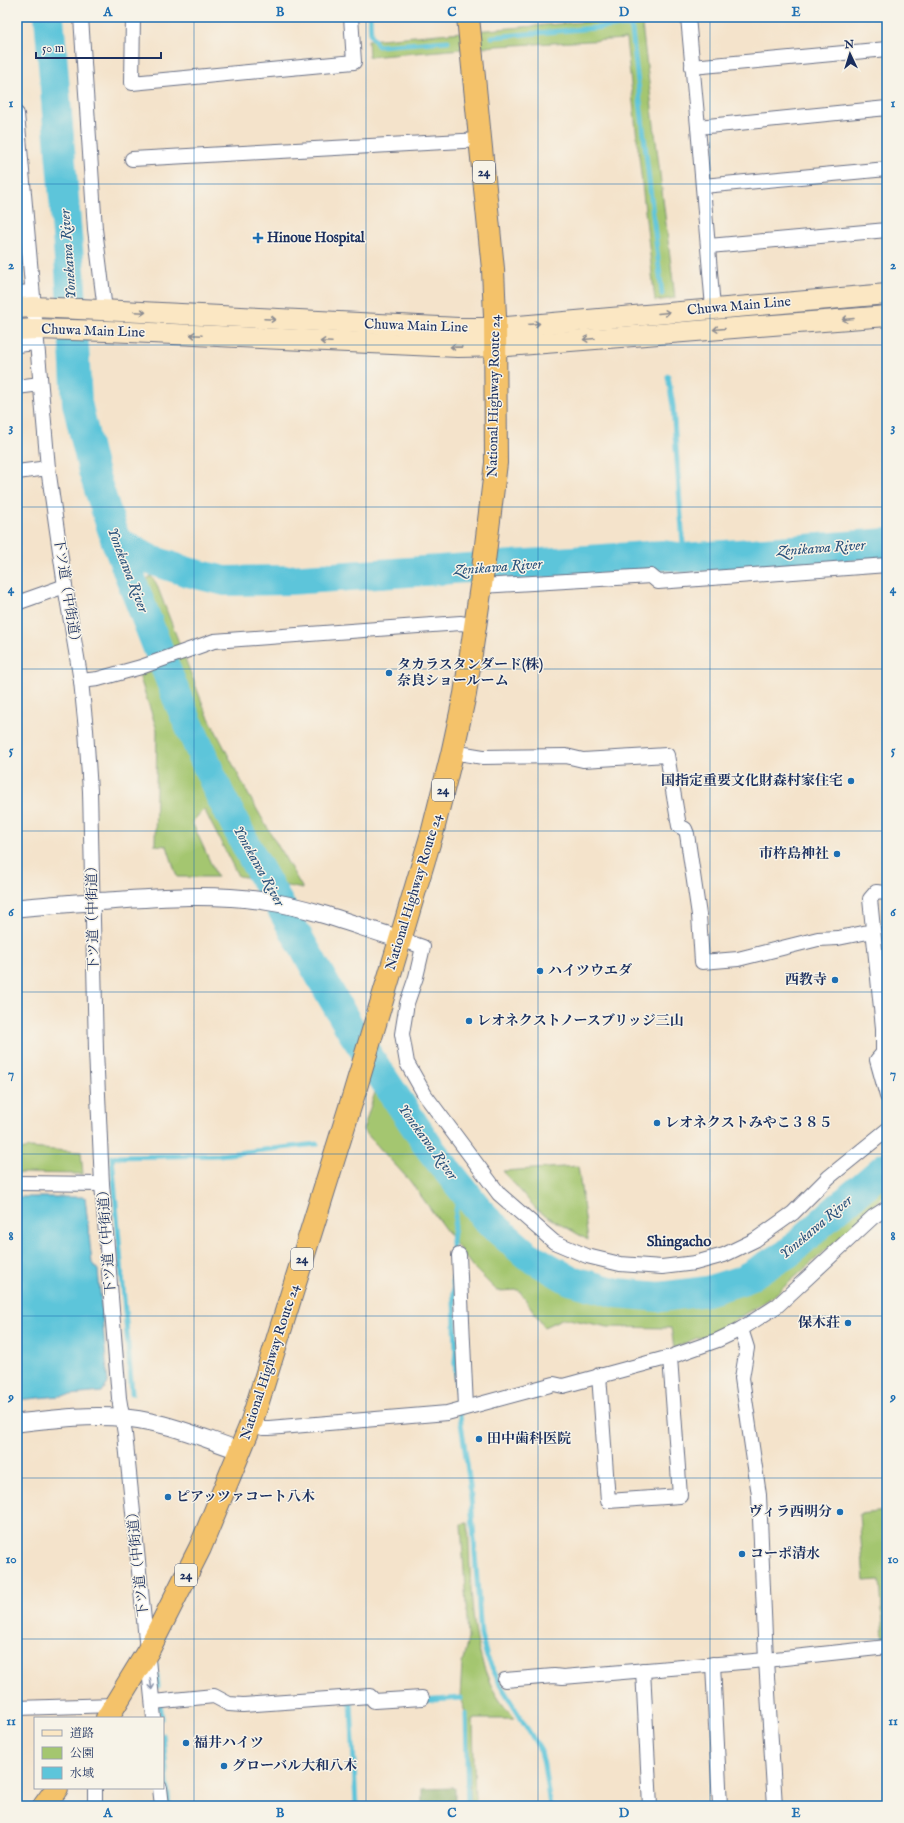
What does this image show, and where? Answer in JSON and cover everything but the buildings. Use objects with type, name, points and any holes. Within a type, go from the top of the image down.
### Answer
[{"type":"highway","name":"National Highway Route 24","points":[[111,1712],[148,1651],[200,1548],[251,1424],[354,1094],[433,830],[465,694],[481,584],[496,463],[493,269],[468,17]]},
{"type":"highway","points":[[44,1806],[57,1789]]},
{"type":"main road","name":"Chuwa Main Line","points":[[32,304],[103,310],[459,328],[495,337],[713,308],[887,294]]},
{"type":"main road","name":"Chuwa Main Line","points":[[33,333],[101,331],[396,345],[495,337],[887,316]]},
{"type":"street","points":[[81,17],[95,229],[103,310]]},
{"type":"street","points":[[133,17],[132,83],[354,62],[351,17]]},
{"type":"street","points":[[688,17],[709,246],[713,308]]},
{"type":"street","points":[[692,67],[887,49]]},
{"type":"street","points":[[698,127],[887,108]]},
{"type":"street","name":"下ツ道（中街道）","points":[[17,114],[22,229],[32,304],[33,333],[40,384],[48,468],[64,586],[81,681],[90,791],[96,1050],[102,1184],[119,1398],[123,1417],[154,1717]]},
{"type":"street","points":[[132,159],[481,140]]},
{"type":"street","points":[[703,186],[887,169]]},
{"type":"street","points":[[709,246],[887,230]]},
{"type":"street","points":[[17,293],[32,304]]},
{"type":"street","points":[[17,345],[33,333]]},
{"type":"street","points":[[17,387],[40,384]]},
{"type":"street","points":[[17,472],[48,468]]},
{"type":"street","points":[[481,584],[651,576],[658,582],[887,565]]},
{"type":"street","points":[[17,603],[64,586]]},
{"type":"street","points":[[81,681],[98,679],[141,667],[214,641],[418,626],[461,624],[474,626]]},
{"type":"street","points":[[452,754],[465,754],[483,757],[566,756],[583,760],[667,755],[679,826],[685,828],[687,834],[699,915],[702,962],[738,959],[818,939],[838,938],[873,931]]},
{"type":"street","points":[[887,893],[876,892],[870,899],[884,1028],[883,1054],[877,1060],[887,1096]]},
{"type":"street","points":[[17,908],[153,897],[204,896],[248,899],[273,902],[337,918],[423,947],[416,977],[407,1003],[402,1034],[407,1063],[425,1095],[499,1194],[554,1242],[587,1256],[620,1264],[662,1267],[695,1263],[724,1255],[755,1240],[793,1213],[828,1177],[886,1134]]},
{"type":"street","points":[[17,1182],[102,1184]]},
{"type":"street","points":[[251,1424],[263,1428],[269,1428],[447,1413],[554,1384],[563,1386],[670,1357],[718,1340],[741,1329],[778,1306],[873,1217],[887,1208]]},
{"type":"street","points":[[459,1255],[466,1407]]},
{"type":"street","points":[[741,1329],[747,1348],[742,1378],[759,1495],[766,1660],[775,1806]]},
{"type":"street","points":[[599,1375],[608,1501],[680,1496],[670,1357]]},
{"type":"street","points":[[17,1423],[71,1417],[123,1417],[176,1428],[241,1451]]},
{"type":"street","points":[[505,1680],[766,1660],[887,1647]]},
{"type":"street","points":[[713,1664],[720,1806]]},
{"type":"street","points":[[643,1670],[650,1806]]},
{"type":"street","points":[[153,1702],[214,1696],[229,1704],[243,1705],[370,1696],[374,1701],[422,1698]]},
{"type":"street","points":[[17,1708],[111,1712]]},
{"type":"street","points":[[95,1789],[95,1806]]},
{"type":"street","points":[[160,1789],[162,1806]]},
{"type":"green space","points":[[641,17],[675,298],[655,301],[626,39],[497,46],[369,57],[368,40]]},
{"type":"green space","points":[[151,576],[156,583],[205,710],[248,794],[303,889],[277,884],[258,854],[218,778],[152,614],[146,580]]},
{"type":"green space","points":[[155,669],[197,773],[252,878],[238,876],[204,809],[192,822],[217,877],[177,877],[167,846],[155,845],[157,730],[139,675]]},
{"type":"green space","points":[[377,1086],[392,1111],[488,1229],[518,1255],[557,1281],[596,1297],[648,1302],[723,1297],[774,1270],[817,1239],[850,1203],[886,1177],[887,1192],[861,1219],[776,1294],[712,1335],[697,1338],[674,1348],[671,1328],[608,1327],[564,1318],[544,1327],[519,1290],[497,1291],[472,1266],[410,1181],[363,1130]]},
{"type":"green space","points":[[29,1148],[81,1152],[83,1174],[17,1173],[17,1151]]},
{"type":"green space","points":[[578,1166],[588,1240],[538,1211],[503,1171]]},
{"type":"green space","points":[[887,1511],[887,1640],[884,1640],[880,1580],[864,1581],[859,1514]]},
{"type":"green space","points":[[468,1523],[472,1602],[477,1642],[490,1684],[507,1710],[515,1719],[473,1719],[475,1806],[471,1806],[468,1720],[460,1698],[462,1664],[468,1638],[461,1524]]},
{"type":"green space","points":[[455,1788],[455,1806],[422,1806],[422,1789]]},
{"type":"water","points":[[17,1197],[85,1197],[92,1263],[98,1270],[108,1383],[102,1392],[17,1400]]},
{"type":"waterway","name":"Yonekawa River","points":[[49,17],[70,271],[77,403],[93,471],[116,541],[178,700],[220,795],[255,862],[351,1030],[431,1150],[487,1220],[527,1255],[570,1280],[617,1293],[660,1297],[707,1291],[742,1280],[787,1254],[887,1166]]},
{"type":"waterway","points":[[370,17],[371,35],[378,46],[448,41]]},
{"type":"waterway","points":[[492,37],[629,25],[632,30],[662,294]]},
{"type":"waterway","points":[[668,376],[673,406],[684,558]]},
{"type":"waterway","name":"Zenikawa River","points":[[116,541],[151,560],[188,572],[225,581],[289,580],[663,555],[684,558],[887,543]]},
{"type":"waterway","points":[[132,1393],[112,1157],[219,1155],[317,1144]]},
{"type":"waterway","points":[[453,1258],[452,1241],[457,1204],[467,1195]]},
{"type":"waterway","points":[[453,1278],[456,1349],[455,1363],[460,1416],[470,1485],[481,1635],[487,1657],[500,1684],[541,1751],[550,1806]]},
{"type":"waterway","points":[[156,1666],[158,1686]]},
{"type":"waterway","points":[[421,1701],[460,1698]]},
{"type":"waterway","points":[[348,1702],[351,1702],[356,1806]]},
{"type":"waterway","points":[[160,1703],[162,1717]]},
{"type":"waterway","points":[[466,1713],[468,1806]]},
{"type":"waterway","points":[[164,1747],[169,1806]]},
{"type":"place","name":"Hinoue Hospital","points":[[258,238]]},
{"type":"place","name":"タカラスタンダード(株) 奈良ショールーム","points":[[389,673]]},
{"type":"place","name":"国指定重要文化財森村家住宅","points":[[851,781]]},
{"type":"place","name":"市杵島神社","points":[[837,854]]},
{"type":"place","name":"ハイツウエダ","points":[[540,971]]},
{"type":"place","name":"西教寺","points":[[835,980]]},
{"type":"place","name":"レオネクストノースブリッジ三山","points":[[469,1021]]},
{"type":"place","name":"レオネクストみやこ３８５","points":[[657,1123]]},
{"type":"place","name":"保木荘","points":[[848,1323]]},
{"type":"place","name":"田中歯科医院","points":[[479,1439]]},
{"type":"place","name":"ピアッツァコート八木","points":[[168,1497]]},
{"type":"place","name":"ヴィラ西明分","points":[[840,1512]]},
{"type":"place","name":"コーポ清水","points":[[742,1554]]},
{"type":"place","name":"福井ハイツ","points":[[186,1743]]},
{"type":"place","name":"グローバル大和八木","points":[[224,1766]]},
{"type":"district","name":"Shingacho","points":[[679,1241]]}]
